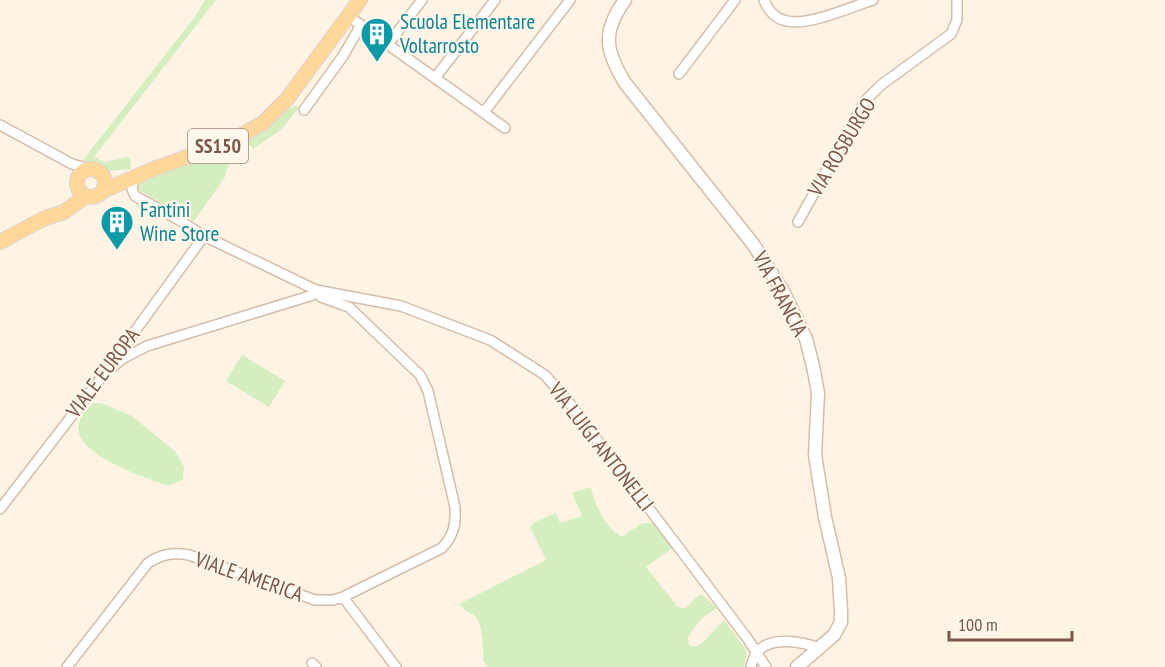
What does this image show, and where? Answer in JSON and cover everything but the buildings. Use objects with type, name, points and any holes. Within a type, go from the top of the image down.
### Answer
[{"type":"main road","name":"SS150","points":[[104,184],[129,179],[244,135],[271,117],[291,94],[360,0]]},
{"type":"main road","name":"VIA FRANCIA","points":[[625,0],[614,15],[608,33],[613,64],[624,83],[753,244],[783,291],[806,339],[818,393],[815,455],[825,517],[839,578],[841,622],[834,635],[820,648]]},
{"type":"main road","points":[[0,242],[45,218],[64,212],[81,178],[98,170],[104,184],[96,197],[81,178]]},
{"type":"main road","points":[[797,667],[820,648]]},
{"type":"street","points":[[388,44],[422,0]]},
{"type":"street","points":[[435,78],[495,0]]},
{"type":"street","points":[[484,112],[568,3],[557,0]]},
{"type":"street","points":[[679,74],[735,0]]},
{"type":"street","points":[[764,0],[769,11],[787,21],[812,20],[873,0]]},
{"type":"street","name":"VIA ROSBURGO","points":[[798,222],[865,101],[881,85],[951,34],[957,20],[957,0]]},
{"type":"street","points":[[348,16],[505,128]]},
{"type":"street","points":[[291,94],[306,108],[343,56],[361,25]]},
{"type":"street","points":[[0,125],[81,178]]},
{"type":"street","name":"VIA LUIGI ANTONELLI","points":[[129,179],[135,196],[204,236],[314,292],[401,306],[490,340],[545,375],[596,438],[747,638],[766,667]]},
{"type":"street","name":"VIALE EUROPA","points":[[0,509],[204,236]]},
{"type":"street","points":[[100,378],[122,359],[147,346],[314,292]]},
{"type":"street","name":"VIALE AMERICA","points":[[67,667],[148,563],[159,556],[175,552],[189,555],[315,600],[333,600],[442,548],[449,540],[456,526],[455,507],[428,391],[420,375],[349,307],[314,292]]},
{"type":"street","points":[[343,597],[396,667]]},
{"type":"street","points":[[751,667],[756,653],[771,643],[788,641],[820,648]]},
{"type":"green space","points":[[205,0],[216,0],[94,157],[105,162],[127,157],[130,158],[131,169],[109,171],[83,160],[194,18]]},
{"type":"green space","points":[[296,105],[297,110],[282,129],[253,149],[250,145],[234,160],[194,221],[136,189],[135,185],[256,136]]},
{"type":"green space","points":[[242,355],[285,381],[269,407],[226,381]]},
{"type":"green space","points":[[94,403],[101,403],[132,416],[176,452],[184,467],[183,480],[168,486],[111,463],[97,454],[79,434],[80,419]]},
{"type":"green space","points":[[591,487],[602,516],[616,533],[622,537],[640,524],[655,522],[674,547],[646,567],[677,606],[684,609],[701,594],[717,608],[702,618],[688,637],[689,645],[695,647],[702,643],[724,620],[747,651],[744,667],[488,667],[483,660],[482,637],[477,619],[459,604],[546,560],[530,527],[535,522],[556,513],[560,523],[582,516],[572,493]]},
{"type":"place","name":"Scuola Elementare Voltarrosto","points":[[377,63]]},
{"type":"place","name":"Fantini Wine Store","points":[[117,251]]}]
